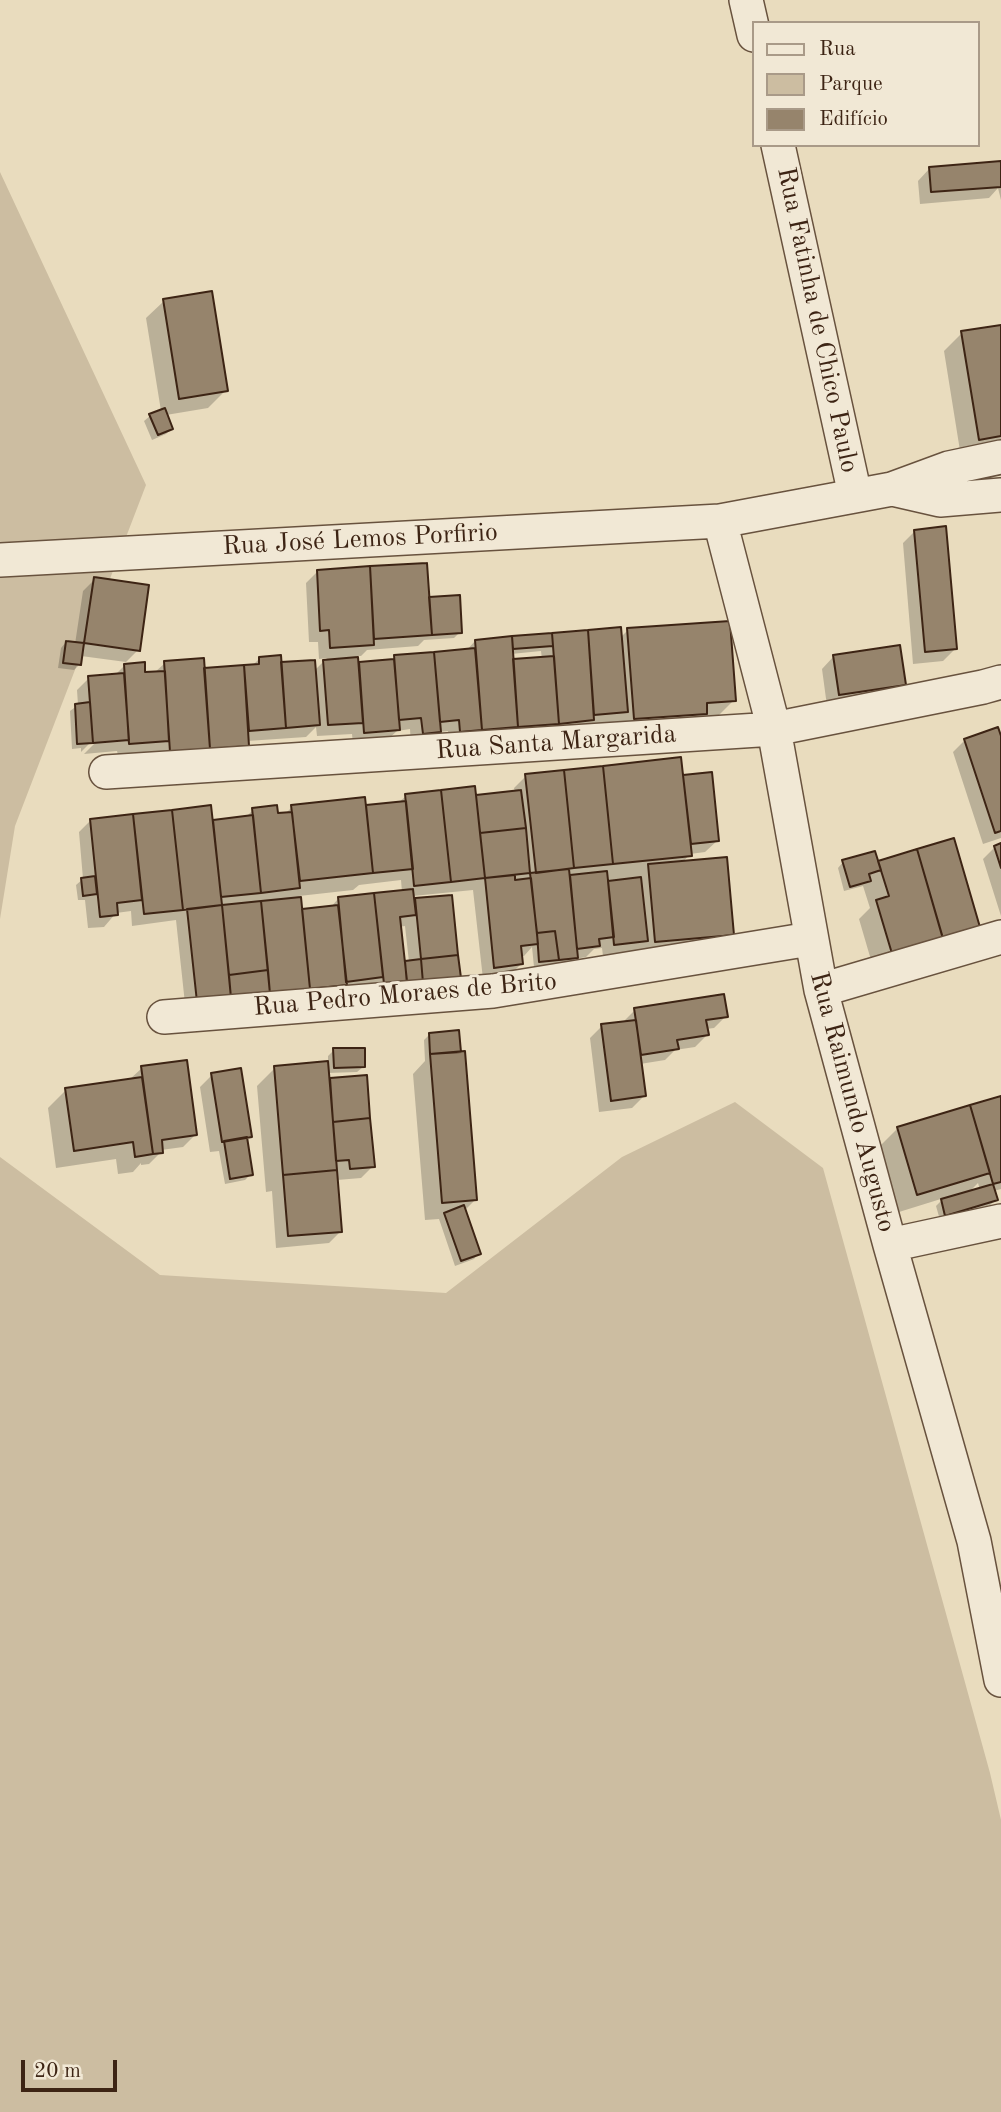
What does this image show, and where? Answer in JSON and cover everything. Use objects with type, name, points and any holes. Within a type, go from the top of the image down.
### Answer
[{"type":"street","points":[[747,0],[752,25]]},
{"type":"street","name":"Rua Fatinha de Chico Paulo","points":[[778,147],[855,495]]},
{"type":"street","points":[[892,489],[949,468],[1001,457]]},
{"type":"street","points":[[892,489],[940,500],[1001,495]]},
{"type":"street","name":"Rua José Lemos Porfirio","points":[[0,560],[720,521],[892,489]]},
{"type":"street","name":"Rua Raimundo Augusto","points":[[720,521],[774,729],[821,990],[890,1245],[987,1537],[1001,1680]]},
{"type":"street","name":"Rua Santa Margarida","points":[[106,772],[774,729],[1001,682]]},
{"type":"street","points":[[821,990],[1001,937]]},
{"type":"street","name":"Rua Pedro Moraes de Brito","points":[[164,1017],[492,991],[810,939]]},
{"type":"street","points":[[890,1245],[1001,1221]]},
{"type":"green space","points":[[0,172],[146,485],[15,826],[0,919]]},
{"type":"green space","points":[[735,1102],[823,1168],[990,1773],[1001,1820],[1001,2112],[0,2112],[0,1157],[160,1275],[446,1293],[622,1157]]},
{"type":"building","points":[[1001,161],[1001,187],[931,192],[929,167]]},
{"type":"building","points":[[212,291],[228,391],[179,399],[163,299]]},
{"type":"building","points":[[1001,325],[1001,436],[979,440],[961,331]]},
{"type":"building","points":[[165,408],[173,429],[158,435],[149,414]]},
{"type":"building","points":[[946,526],[957,649],[925,652],[914,530]]},
{"type":"building","points":[[427,563],[432,635],[374,639],[370,566]]},
{"type":"building","points":[[370,566],[374,645],[330,648],[329,630],[320,631],[317,570]]},
{"type":"building","points":[[94,577],[149,585],[140,651],[84,643]]},
{"type":"building","points":[[460,595],[462,633],[432,635],[429,597]]},
{"type":"building","points":[[730,621],[736,701],[707,703],[707,714],[634,719],[627,628]]},
{"type":"building","points":[[621,627],[628,712],[594,715],[588,630]]},
{"type":"building","points":[[588,630],[594,720],[559,724],[552,633]]},
{"type":"building","points":[[552,633],[553,646],[513,649],[512,636]]},
{"type":"building","points":[[512,636],[518,727],[482,730],[475,640]]},
{"type":"building","points":[[66,641],[84,643],[81,665],[63,663]]},
{"type":"building","points":[[900,645],[906,685],[839,695],[833,655]]},
{"type":"building","points":[[475,648],[482,730],[460,732],[459,720],[440,722],[434,652]]},
{"type":"building","points":[[434,652],[441,732],[423,734],[421,718],[399,720],[394,655]]},
{"type":"building","points":[[281,655],[286,728],[249,731],[244,665],[259,664],[259,657]]},
{"type":"building","points":[[554,656],[559,724],[518,727],[513,659]]},
{"type":"building","points":[[358,657],[363,723],[328,725],[323,660]]},
{"type":"building","points":[[204,658],[210,749],[170,752],[164,661]]},
{"type":"building","points":[[394,659],[400,730],[364,733],[359,662]]},
{"type":"building","points":[[315,660],[320,725],[286,728],[281,662]]},
{"type":"building","points":[[145,662],[145,672],[165,671],[169,741],[129,744],[124,664]]},
{"type":"building","points":[[244,665],[249,746],[210,749],[204,668]]},
{"type":"building","points":[[124,673],[129,740],[93,743],[88,676]]},
{"type":"building","points":[[90,702],[93,743],[77,744],[75,704]]},
{"type":"building","points":[[998,727],[1001,736],[1001,831],[995,833],[964,739]]},
{"type":"building","points":[[681,757],[692,856],[613,864],[603,766]]},
{"type":"building","points":[[603,766],[613,864],[574,868],[564,770]]},
{"type":"building","points":[[564,770],[574,868],[536,873],[525,774]]},
{"type":"building","points":[[712,772],[719,841],[691,844],[683,775]]},
{"type":"building","points":[[475,786],[485,878],[451,882],[441,790]]},
{"type":"building","points":[[441,790],[451,882],[414,886],[405,794]]},
{"type":"building","points":[[521,790],[526,828],[480,833],[476,795]]},
{"type":"building","points":[[365,797],[373,873],[300,881],[291,805]]},
{"type":"building","points":[[406,801],[413,869],[373,873],[366,805]]},
{"type":"building","points":[[211,805],[222,905],[183,910],[172,810]]},
{"type":"building","points":[[277,805],[278,813],[292,812],[300,888],[261,893],[252,808]]},
{"type":"building","points":[[172,810],[183,910],[144,914],[133,814]]},
{"type":"building","points":[[133,814],[142,900],[117,903],[118,915],[100,917],[90,819]]},
{"type":"building","points":[[253,815],[261,893],[221,897],[213,820]]},
{"type":"building","points":[[526,828],[530,873],[485,878],[480,833]]},
{"type":"building","points":[[954,838],[984,941],[943,939],[917,849]]},
{"type":"building","points":[[1001,843],[1001,868],[994,846]]},
{"type":"building","points":[[917,849],[947,952],[896,967],[876,900],[889,896],[878,861]]},
{"type":"building","points":[[875,851],[881,870],[869,874],[871,881],[850,887],[842,860]]},
{"type":"building","points":[[727,857],[734,935],[655,942],[648,864]]},
{"type":"building","points":[[569,869],[578,958],[559,960],[555,931],[537,933],[530,873]]},
{"type":"building","points":[[607,871],[614,937],[599,939],[600,946],[577,949],[570,875]]},
{"type":"building","points":[[515,875],[515,880],[531,878],[538,944],[521,946],[523,964],[494,968],[485,878]]},
{"type":"building","points":[[95,876],[97,894],[83,896],[81,878]]},
{"type":"building","points":[[641,877],[648,941],[614,945],[608,881]]},
{"type":"building","points":[[413,889],[416,915],[400,917],[407,981],[384,984],[374,893]]},
{"type":"building","points":[[374,893],[383,977],[346,982],[338,897]]},
{"type":"building","points":[[452,895],[458,955],[421,959],[415,898]]},
{"type":"building","points":[[301,897],[310,989],[270,994],[261,901]]},
{"type":"building","points":[[261,901],[268,970],[229,975],[222,905]]},
{"type":"building","points":[[222,905],[231,998],[197,1002],[187,909]]},
{"type":"building","points":[[338,905],[347,985],[310,989],[302,909]]},
{"type":"building","points":[[555,931],[559,960],[539,962],[537,933]]},
{"type":"building","points":[[458,955],[461,978],[423,983],[421,959]]},
{"type":"building","points":[[421,959],[423,983],[407,984],[405,961]]},
{"type":"building","points":[[268,970],[270,994],[231,998],[229,975]]},
{"type":"building","points":[[724,994],[728,1017],[706,1020],[709,1035],[677,1040],[679,1049],[641,1055],[634,1008]]},
{"type":"building","points":[[636,1020],[646,1096],[611,1101],[601,1024]]},
{"type":"building","points":[[459,1030],[461,1052],[430,1054],[429,1033]]},
{"type":"building","points":[[333,1048],[365,1048],[365,1067],[334,1068]]},
{"type":"building","points":[[465,1051],[477,1200],[442,1203],[430,1054]]},
{"type":"building","points":[[187,1060],[197,1135],[162,1140],[163,1153],[153,1154],[141,1066]]},
{"type":"building","points":[[328,1061],[337,1170],[283,1175],[274,1066]]},
{"type":"building","points":[[241,1068],[252,1137],[222,1142],[211,1073]]},
{"type":"building","points":[[367,1075],[370,1118],[333,1122],[330,1078]]},
{"type":"building","points":[[142,1077],[153,1154],[135,1157],[133,1142],[74,1151],[65,1088]]},
{"type":"building","points":[[1001,1096],[1001,1182],[993,1184],[970,1105]]},
{"type":"building","points":[[970,1105],[990,1173],[917,1195],[897,1127]]},
{"type":"building","points":[[370,1118],[375,1167],[350,1169],[349,1160],[336,1161],[333,1122]]},
{"type":"building","points":[[247,1137],[253,1175],[230,1179],[224,1141]]},
{"type":"building","points":[[337,1170],[342,1232],[288,1236],[283,1175]]},
{"type":"building","points":[[993,1184],[998,1200],[945,1216],[941,1199]]},
{"type":"building","points":[[464,1205],[481,1254],[461,1261],[444,1213]]}]
